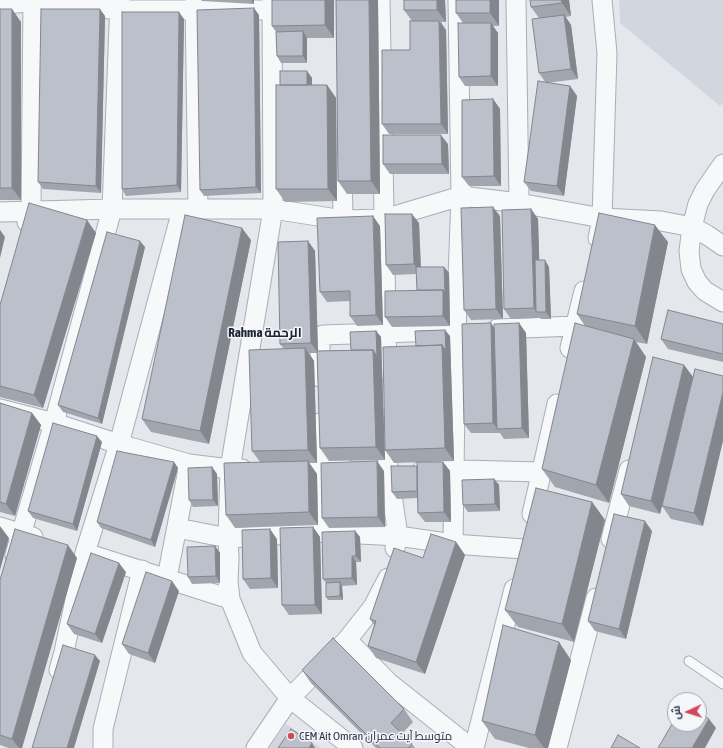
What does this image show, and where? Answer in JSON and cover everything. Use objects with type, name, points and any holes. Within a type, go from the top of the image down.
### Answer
[{"type":"street","points":[[22,240],[31,211],[33,0]]},
{"type":"street","points":[[0,5],[33,0],[120,5],[272,5],[273,209],[230,469],[228,582],[230,599],[252,653],[290,698],[353,748]]},
{"type":"street","points":[[380,0],[387,389]]},
{"type":"street","points":[[453,544],[454,470],[470,330],[461,196],[458,0]]},
{"type":"street","points":[[516,0],[519,203]]},
{"type":"street","points":[[566,364],[602,218],[607,53],[602,0]]},
{"type":"street","points":[[10,570],[54,423],[112,209],[120,5]]},
{"type":"street","points":[[53,689],[64,652],[78,551],[119,444],[190,210],[195,5]]},
{"type":"street","points":[[342,141],[343,220]]},
{"type":"street","points":[[723,164],[705,190],[698,204],[692,227],[689,251],[691,269],[697,282],[705,291],[723,302]]},
{"type":"street","points":[[0,212],[112,209],[273,209],[343,220],[384,219],[461,196],[519,203],[602,218],[661,221],[692,227],[723,246]]},
{"type":"street","points":[[322,532],[320,470],[320,341],[323,335],[575,326]]},
{"type":"street","points":[[347,640],[389,683],[473,748],[521,561],[561,387]]},
{"type":"street","points":[[0,409],[54,423],[188,464],[230,469],[375,469],[541,472]]},
{"type":"street","points":[[256,748],[290,698],[347,640],[373,607],[388,581],[398,536],[375,469],[387,413]]},
{"type":"street","points":[[606,557],[634,450]]},
{"type":"street","points":[[167,578],[188,464]]},
{"type":"street","points":[[0,527],[49,542]]},
{"type":"street","points":[[176,528],[228,538],[322,532],[398,536],[453,544],[521,561]]},
{"type":"street","points":[[78,551],[230,599]]},
{"type":"street","points":[[103,748],[103,729],[142,570]]},
{"type":"street","points":[[557,748],[600,580]]},
{"type":"lane","points":[[689,661],[723,684]]},
{"type":"shaded area","points":[[619,0],[723,0],[723,102],[720,106],[620,23]]},
{"type":"shaded area","name":"CEM Ait Omran متوسط آيت عمران","points":[[286,724],[321,748],[269,748]]},
{"type":"building","points":[[272,0],[325,0],[325,25],[272,26]]},
{"type":"building","points":[[336,0],[369,0],[371,181],[338,181]]},
{"type":"building","points":[[404,0],[437,0],[437,10],[404,10]]},
{"type":"building","points":[[456,0],[490,0],[490,13],[456,13]]},
{"type":"building","points":[[530,0],[561,0],[562,3],[531,7]]},
{"type":"building","points":[[254,8],[256,187],[200,190],[197,10]]},
{"type":"building","points":[[0,9],[12,9],[12,188],[0,188]]},
{"type":"building","points":[[41,9],[100,9],[96,186],[38,182]]},
{"type":"building","points":[[122,12],[179,12],[177,185],[122,189]]},
{"type":"building","points":[[564,15],[571,69],[539,73],[532,19]]},
{"type":"building","points":[[410,21],[439,21],[441,124],[382,124],[382,50],[410,50]]},
{"type":"building","points":[[458,23],[491,23],[491,76],[459,77]]},
{"type":"building","points":[[303,31],[303,56],[277,56],[276,32]]},
{"type":"building","points":[[280,71],[307,71],[307,85],[280,85]]},
{"type":"building","points":[[538,81],[570,86],[557,186],[524,182]]},
{"type":"building","points":[[276,85],[327,85],[328,189],[276,189]]},
{"type":"building","points":[[493,99],[494,176],[462,177],[462,100]]},
{"type":"building","points":[[383,135],[441,135],[442,164],[383,164]]},
{"type":"building","points":[[29,203],[87,220],[34,395],[0,386],[0,305]]},
{"type":"building","points":[[493,207],[496,309],[464,310],[461,208]]},
{"type":"building","points":[[531,209],[534,308],[504,309],[502,210]]},
{"type":"building","points":[[599,213],[655,225],[635,326],[577,314]]},
{"type":"building","points":[[385,214],[412,214],[414,264],[386,265]]},
{"type":"building","points":[[185,215],[242,228],[200,431],[142,419]]},
{"type":"building","points":[[373,216],[376,315],[350,316],[350,291],[320,292],[317,218]]},
{"type":"building","points":[[107,232],[140,241],[98,418],[58,405]]},
{"type":"building","points":[[308,241],[311,343],[280,344],[278,242]]},
{"type":"building","points":[[535,260],[545,260],[546,312],[536,312]]},
{"type":"building","points":[[416,267],[444,267],[445,293],[443,290],[417,290]]},
{"type":"building","points":[[443,290],[443,316],[385,317],[385,291]]},
{"type":"building","points":[[668,310],[723,324],[723,354],[661,339]]},
{"type":"building","points":[[491,323],[493,423],[464,424],[462,324]]},
{"type":"building","points":[[519,323],[522,428],[497,429],[494,324]]},
{"type":"building","points":[[575,323],[634,339],[596,485],[542,469]]},
{"type":"building","points":[[445,330],[446,351],[442,345],[416,346],[415,331]]},
{"type":"building","points":[[376,331],[377,356],[373,350],[351,350],[350,332]]},
{"type":"building","points":[[442,345],[445,448],[385,450],[383,347]]},
{"type":"building","points":[[305,348],[308,450],[252,451],[249,350]]},
{"type":"building","points":[[373,350],[376,447],[320,448],[317,351]]},
{"type":"building","points":[[653,357],[684,365],[651,501],[621,494]]},
{"type":"building","points":[[695,369],[723,376],[723,392],[694,513],[662,506]]},
{"type":"building","points":[[0,403],[32,413],[6,504],[0,502]]},
{"type":"building","points":[[53,423],[97,436],[73,524],[28,511]]},
{"type":"building","points":[[117,451],[174,462],[151,540],[97,522]]},
{"type":"building","points":[[308,461],[309,512],[226,515],[224,463]]},
{"type":"building","points":[[377,461],[378,517],[322,518],[321,463]]},
{"type":"building","points":[[417,462],[443,462],[444,512],[418,513]]},
{"type":"building","points":[[391,466],[417,466],[417,491],[392,492]]},
{"type":"building","points":[[212,467],[213,500],[189,500],[188,468]]},
{"type":"building","points":[[494,479],[495,504],[463,505],[462,480]]},
{"type":"building","points":[[536,488],[592,502],[562,624],[505,610]]},
{"type":"building","points":[[614,514],[645,521],[619,629],[588,621]]},
{"type":"building","points":[[313,527],[315,605],[282,605],[280,528]]},
{"type":"building","points":[[15,529],[68,545],[12,739],[0,735],[0,580]]},
{"type":"building","points":[[270,529],[271,578],[243,579],[242,530]]},
{"type":"building","points":[[355,531],[356,556],[352,556],[352,578],[323,579],[322,532]]},
{"type":"building","points":[[431,534],[456,542],[416,662],[368,646],[376,621],[370,619],[394,548],[423,558]]},
{"type":"building","points":[[215,546],[216,576],[188,577],[187,547]]},
{"type":"building","points":[[91,553],[119,563],[95,634],[67,624]]},
{"type":"building","points":[[146,572],[172,581],[148,653],[122,644]]},
{"type":"building","points":[[340,582],[340,596],[326,597],[326,583]]},
{"type":"building","points":[[503,625],[559,642],[535,735],[482,721]]},
{"type":"building","points":[[333,638],[404,709],[391,723],[412,744],[408,748],[380,748],[302,670]]},
{"type":"building","points":[[63,645],[95,655],[67,748],[32,748]]},
{"type":"building","points":[[291,729],[312,743],[309,748],[278,748]]},
{"type":"building","points":[[667,732],[701,732],[692,748],[658,748]]},
{"type":"building","points":[[618,735],[640,748],[611,748]]},
{"type":"place","name":"CEM Ait Omran متوسط آيت عمران","points":[[291,736]]},
{"type":"district","name":"Rahma الرحمة","points":[[265,333]]}]
